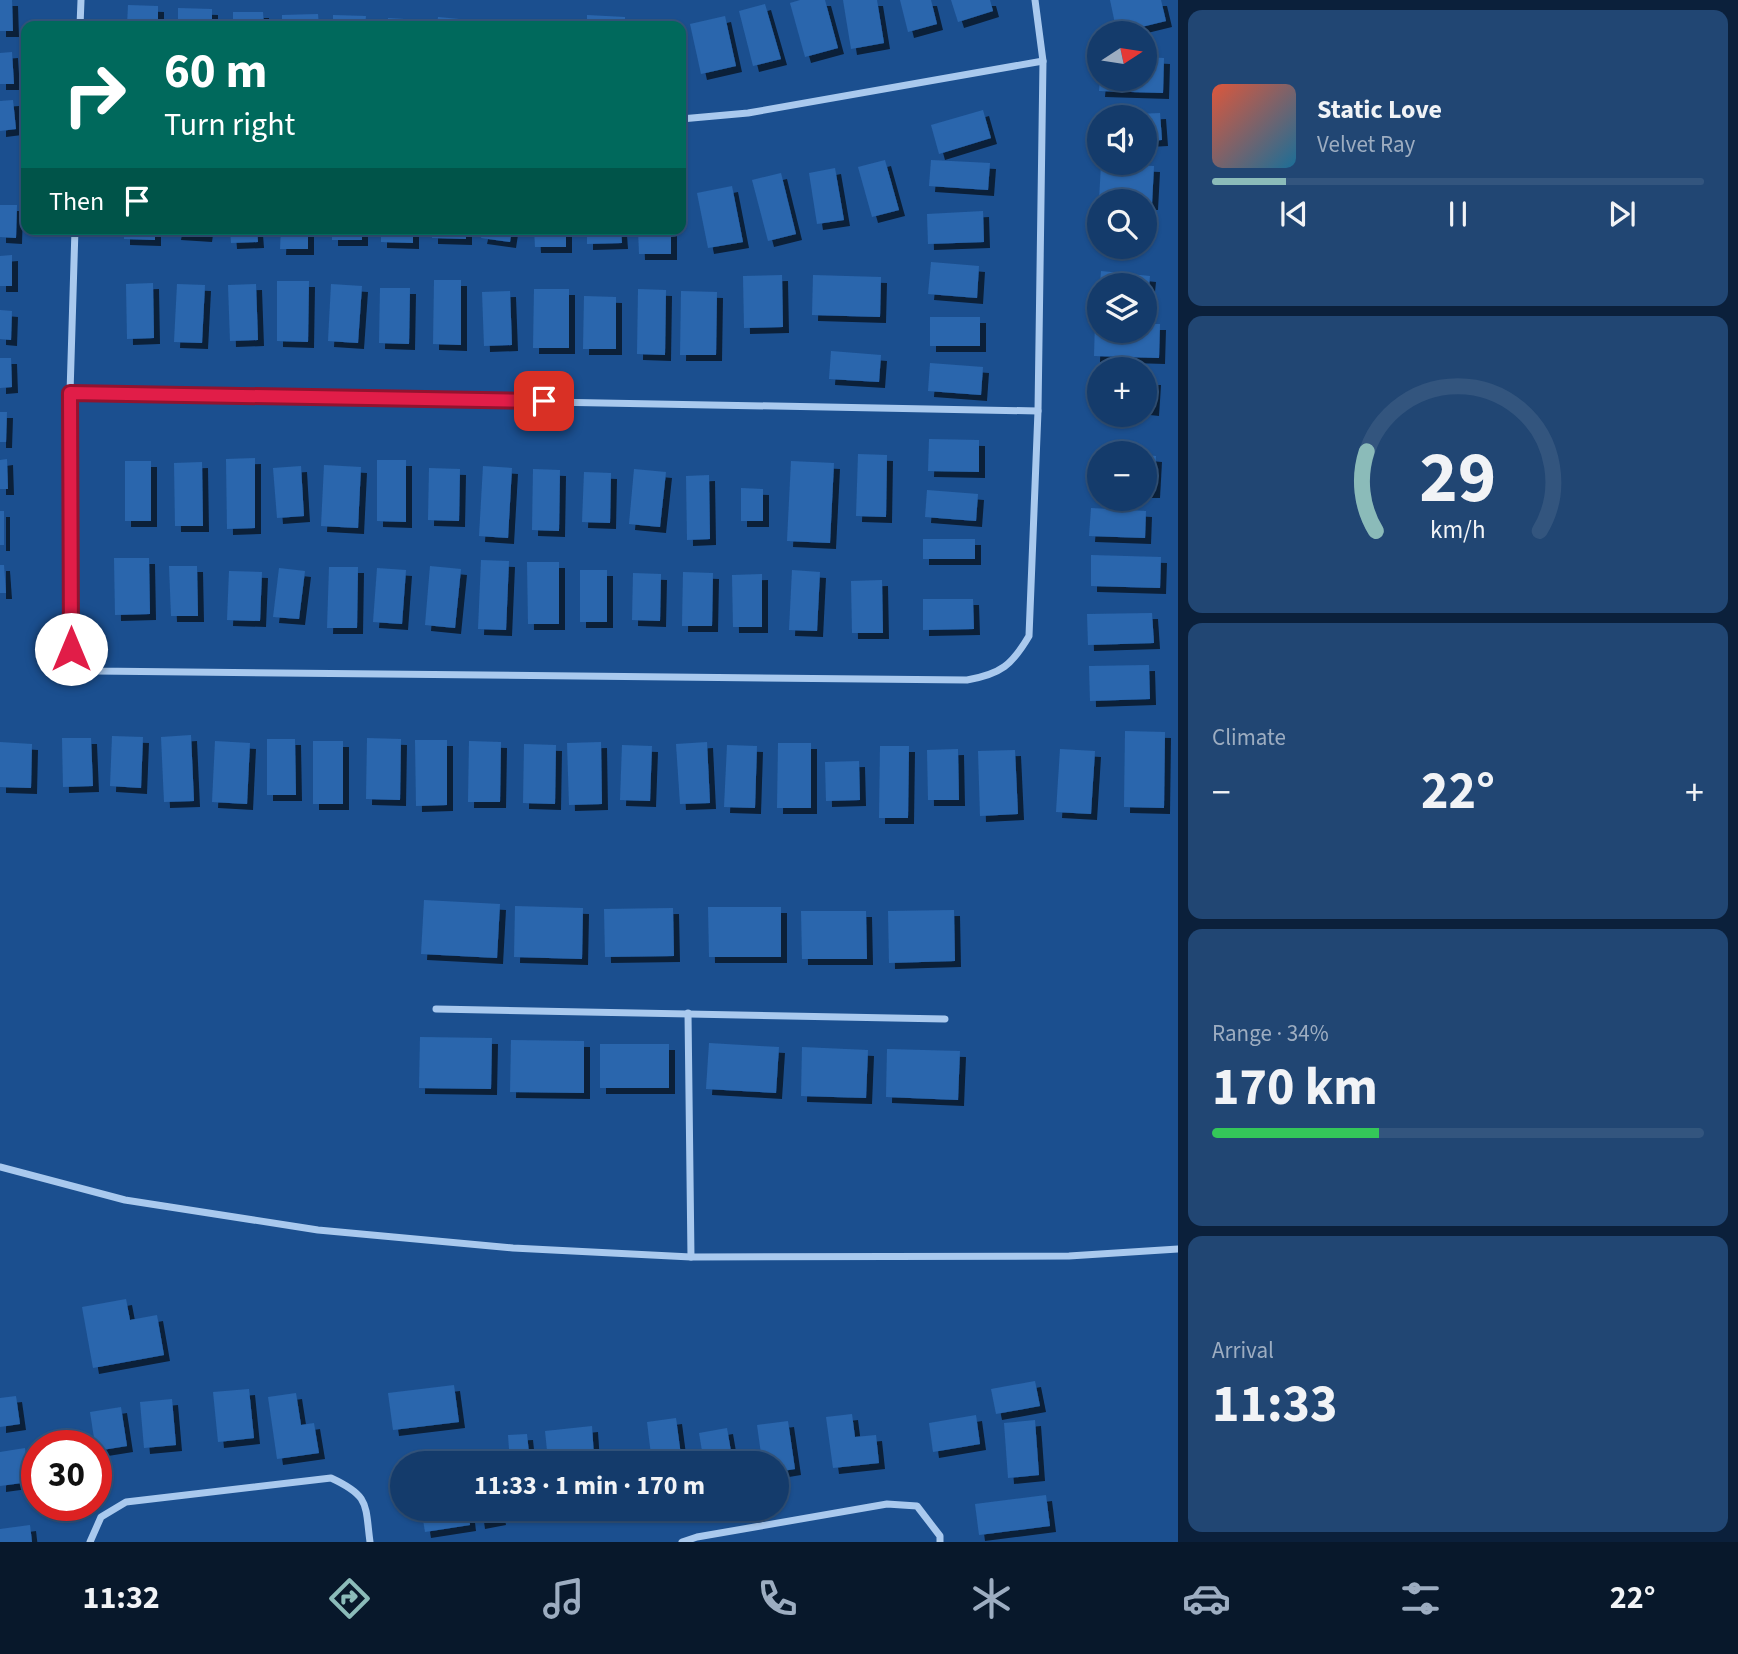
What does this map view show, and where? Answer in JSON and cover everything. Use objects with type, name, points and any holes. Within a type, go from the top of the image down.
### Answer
[{"type":"street","points":[[80,21],[81,0]]},
{"type":"street","points":[[75,235],[70,393],[71,649],[79,663],[95,671],[709,679],[967,680],[988,677],[1015,659],[1029,636],[1038,411],[1042,61],[1035,0]]},
{"type":"street","points":[[686,119],[748,113],[1042,61]]},
{"type":"street","points":[[70,393],[1038,411]]},
{"type":"street","points":[[436,1009],[945,1018]]},
{"type":"street","points":[[688,1013],[691,1257]]},
{"type":"street","points":[[0,1167],[125,1200],[318,1230],[513,1248],[691,1257],[1069,1256],[1178,1249]]},
{"type":"street","points":[[90,1542],[101,1517],[126,1502],[331,1478],[349,1486],[364,1501],[370,1542]]},
{"type":"street","points":[[682,1542],[697,1537],[887,1504],[917,1506],[940,1536],[940,1542]]},
{"type":"building","points":[[0,0],[12,0],[13,31],[0,31]]},
{"type":"building","points":[[800,0],[825,0],[838,48],[805,57],[790,3]]},
{"type":"building","points":[[843,0],[877,0],[884,43],[851,49]]},
{"type":"building","points":[[900,0],[931,0],[937,24],[908,32]]},
{"type":"building","points":[[951,0],[990,0],[993,11],[958,22]]},
{"type":"building","points":[[1110,0],[1161,0],[1166,21],[1157,23],[1157,21],[1114,21]]},
{"type":"building","points":[[765,4],[781,59],[753,66],[739,11]]},
{"type":"building","points":[[128,5],[158,6],[158,21],[127,21]]},
{"type":"building","points":[[178,8],[212,9],[212,21],[178,21]]},
{"type":"building","points":[[233,12],[263,12],[264,21],[233,21]]},
{"type":"building","points":[[318,14],[319,21],[282,21],[282,15]]},
{"type":"building","points":[[333,15],[366,16],[366,21],[333,21]]},
{"type":"building","points":[[587,15],[625,17],[625,21],[587,21]]},
{"type":"building","points":[[725,16],[736,66],[701,74],[690,24]]},
{"type":"building","points":[[438,17],[470,20],[470,21],[438,21]]},
{"type":"building","points":[[388,18],[423,20],[423,21],[388,21]]},
{"type":"building","points":[[488,20],[520,20],[520,21]]},
{"type":"building","points":[[12,52],[14,84],[0,84],[0,53]]},
{"type":"building","points":[[1157,58],[1164,58],[1163,93],[1099,91],[1157,91]]},
{"type":"building","points":[[13,100],[16,129],[0,131],[0,101]]},
{"type":"building","points":[[983,110],[991,138],[939,154],[931,125]]},
{"type":"building","points":[[1157,113],[1160,113],[1162,140],[1157,140]]},
{"type":"building","points":[[885,160],[899,210],[872,217],[858,167]]},
{"type":"building","points":[[931,160],[990,163],[988,190],[929,186]]},
{"type":"building","points":[[835,168],[844,220],[817,224],[809,173]]},
{"type":"building","points":[[781,173],[796,234],[768,241],[752,180]]},
{"type":"building","points":[[1100,175],[1154,175],[1153,189],[1100,189]]},
{"type":"building","points":[[732,186],[743,242],[708,248],[697,193]]},
{"type":"building","points":[[0,205],[17,205],[16,238],[0,237]]},
{"type":"building","points":[[983,211],[984,242],[928,244],[927,214]]},
{"type":"building","points":[[124,235],[155,235],[155,240],[124,239]]},
{"type":"building","points":[[230,235],[257,235],[258,242],[231,243]]},
{"type":"building","points":[[281,235],[308,235],[308,249],[280,249]]},
{"type":"building","points":[[332,235],[362,235],[362,240],[332,240]]},
{"type":"building","points":[[381,235],[413,235],[413,243],[381,242]]},
{"type":"building","points":[[432,235],[466,235],[466,239],[432,238]]},
{"type":"building","points":[[482,235],[511,235],[510,242],[481,238]]},
{"type":"building","points":[[534,235],[566,235],[566,247],[535,247]]},
{"type":"building","points":[[587,235],[621,235],[622,243],[587,244]]},
{"type":"building","points":[[638,235],[671,235],[671,254],[639,254]]},
{"type":"building","points":[[12,255],[12,286],[0,286],[0,256]]},
{"type":"building","points":[[931,262],[979,266],[977,298],[928,294]]},
{"type":"building","points":[[782,275],[783,327],[744,328],[743,276]]},
{"type":"building","points":[[813,275],[881,277],[880,317],[812,315]]},
{"type":"building","points":[[434,280],[461,280],[461,345],[433,344]]},
{"type":"building","points":[[277,281],[309,281],[308,342],[277,341]]},
{"type":"building","points":[[153,283],[154,338],[127,339],[126,284]]},
{"type":"building","points":[[177,284],[205,285],[202,343],[174,342]]},
{"type":"building","points":[[256,284],[258,340],[230,341],[228,285]]},
{"type":"building","points":[[331,284],[362,286],[358,343],[328,341]]},
{"type":"building","points":[[380,288],[410,288],[409,344],[379,343]]},
{"type":"building","points":[[534,289],[569,289],[569,348],[533,348]]},
{"type":"building","points":[[638,289],[666,290],[665,355],[637,354]]},
{"type":"building","points":[[510,291],[512,345],[484,346],[482,292]]},
{"type":"building","points":[[681,291],[717,292],[716,355],[680,355]]},
{"type":"building","points":[[584,296],[616,297],[616,349],[583,349]]},
{"type":"building","points":[[0,310],[12,311],[11,340],[0,339]]},
{"type":"building","points":[[930,317],[980,317],[980,346],[930,346]]},
{"type":"building","points":[[1157,324],[1160,324],[1159,358],[1094,356],[1094,343],[1157,343]]},
{"type":"building","points":[[831,351],[881,355],[879,382],[829,379]]},
{"type":"building","points":[[0,358],[11,358],[12,387],[0,388]]},
{"type":"building","points":[[930,363],[983,367],[981,395],[928,391]]},
{"type":"building","points":[[0,412],[7,412],[6,442],[0,442]]},
{"type":"building","points":[[929,439],[979,440],[979,472],[928,471]]},
{"type":"building","points":[[858,454],[887,455],[886,517],[856,516]]},
{"type":"building","points":[[255,458],[255,528],[227,529],[226,459]]},
{"type":"building","points":[[7,459],[8,489],[0,489],[0,460]]},
{"type":"building","points":[[377,460],[406,460],[406,522],[377,521]]},
{"type":"building","points":[[125,461],[151,461],[151,521],[125,521]]},
{"type":"building","points":[[791,461],[834,463],[830,543],[787,541]]},
{"type":"building","points":[[202,462],[203,526],[175,526],[174,463]]},
{"type":"building","points":[[324,465],[361,467],[358,528],[321,526]]},
{"type":"building","points":[[301,466],[304,516],[277,518],[273,468]]},
{"type":"building","points":[[483,466],[512,468],[508,538],[479,536]]},
{"type":"building","points":[[429,468],[460,469],[459,521],[428,520]]},
{"type":"building","points":[[533,469],[560,470],[559,531],[532,530]]},
{"type":"building","points":[[634,469],[666,472],[660,527],[629,524]]},
{"type":"building","points":[[584,472],[611,473],[610,523],[582,522]]},
{"type":"building","points":[[709,475],[710,539],[687,540],[686,476]]},
{"type":"building","points":[[741,488],[763,489],[763,521],[741,521]]},
{"type":"building","points":[[927,490],[978,494],[976,521],[925,517]]},
{"type":"building","points":[[0,511],[4,511],[4,545],[0,545]]},
{"type":"building","points":[[1091,511],[1146,511],[1145,538],[1089,536]]},
{"type":"building","points":[[923,539],[975,539],[975,559],[923,559]]},
{"type":"building","points":[[1091,555],[1161,557],[1160,588],[1091,586]]},
{"type":"building","points":[[114,558],[149,558],[150,614],[115,615]]},
{"type":"building","points":[[481,560],[509,561],[506,630],[478,629]]},
{"type":"building","points":[[527,562],[559,562],[559,624],[528,624]]},
{"type":"building","points":[[0,565],[4,565],[6,593],[0,593]]},
{"type":"building","points":[[169,566],[197,566],[198,616],[171,616]]},
{"type":"building","points":[[430,566],[461,569],[455,628],[425,625]]},
{"type":"building","points":[[329,567],[358,567],[357,628],[327,628]]},
{"type":"building","points":[[279,568],[305,571],[299,619],[273,617]]},
{"type":"building","points":[[377,568],[406,570],[402,624],[373,622]]},
{"type":"building","points":[[580,570],[607,570],[607,622],[580,622]]},
{"type":"building","points":[[792,570],[820,572],[817,631],[789,630]]},
{"type":"building","points":[[229,571],[262,572],[260,621],[227,620]]},
{"type":"building","points":[[683,572],[713,573],[712,626],[682,626]]},
{"type":"building","points":[[633,573],[661,574],[660,621],[632,620]]},
{"type":"building","points":[[762,574],[762,627],[733,627],[732,575]]},
{"type":"building","points":[[882,580],[883,633],[852,633],[851,581]]},
{"type":"building","points":[[923,599],[973,599],[974,629],[923,630]]},
{"type":"building","points":[[1152,613],[1154,643],[1088,645],[1087,614]]},
{"type":"building","points":[[1149,665],[1150,699],[1090,701],[1089,666]]},
{"type":"building","points":[[1125,731],[1165,732],[1164,808],[1124,807]]},
{"type":"building","points":[[191,735],[194,801],[164,802],[161,737]]},
{"type":"building","points":[[112,736],[143,737],[141,788],[110,786]]},
{"type":"building","points":[[62,738],[91,738],[93,786],[63,787]]},
{"type":"building","points":[[367,738],[401,739],[400,800],[366,799]]},
{"type":"building","points":[[267,739],[295,739],[296,795],[267,795]]},
{"type":"building","points":[[415,740],[447,740],[447,805],[416,806]]},
{"type":"building","points":[[215,741],[250,743],[247,804],[212,802]]},
{"type":"building","points":[[313,741],[343,741],[343,804],[313,804]]},
{"type":"building","points":[[469,741],[501,742],[500,802],[468,802]]},
{"type":"building","points":[[0,742],[32,744],[31,788],[0,787]]},
{"type":"building","points":[[601,742],[602,804],[569,805],[567,743]]},
{"type":"building","points":[[707,742],[710,803],[680,804],[676,744]]},
{"type":"building","points":[[778,743],[811,743],[811,808],[777,808]]},
{"type":"building","points":[[524,744],[556,745],[555,804],[523,803]]},
{"type":"building","points":[[622,745],[652,746],[650,801],[620,800]]},
{"type":"building","points":[[727,745],[757,746],[755,808],[724,807]]},
{"type":"building","points":[[880,746],[909,746],[908,818],[879,818]]},
{"type":"building","points":[[958,749],[959,800],[928,800],[927,750]]},
{"type":"building","points":[[1060,749],[1095,751],[1091,814],[1056,812]]},
{"type":"building","points":[[1015,750],[1018,814],[980,816],[978,751]]},
{"type":"building","points":[[859,761],[860,800],[826,801],[825,762]]},
{"type":"building","points":[[424,900],[500,904],[497,958],[421,954]]},
{"type":"building","points":[[515,906],[583,908],[582,959],[514,957]]},
{"type":"building","points":[[708,907],[781,907],[781,957],[709,957]]},
{"type":"building","points":[[673,908],[674,956],[605,957],[604,909]]},
{"type":"building","points":[[954,910],[955,961],[889,963],[888,911]]},
{"type":"building","points":[[801,911],[866,911],[867,959],[802,959]]},
{"type":"building","points":[[420,1037],[492,1038],[491,1089],[419,1088]]},
{"type":"building","points":[[511,1040],[584,1041],[584,1093],[510,1092]]},
{"type":"building","points":[[709,1043],[779,1047],[776,1093],[706,1089]]},
{"type":"building","points":[[600,1044],[669,1044],[669,1088],[600,1088]]},
{"type":"building","points":[[802,1047],[868,1050],[866,1098],[801,1096]]},
{"type":"building","points":[[887,1049],[960,1051],[958,1100],[886,1097]]},
{"type":"building","points":[[126,1299],[130,1320],[157,1315],[164,1355],[93,1368],[82,1307]]},
{"type":"building","points":[[1035,1381],[1040,1406],[996,1414],[991,1389]]},
{"type":"building","points":[[454,1385],[459,1422],[393,1430],[388,1393]]},
{"type":"building","points":[[249,1389],[254,1438],[218,1442],[213,1392]]},
{"type":"building","points":[[296,1393],[301,1425],[314,1423],[319,1453],[277,1459],[268,1397]]},
{"type":"building","points":[[16,1396],[20,1424],[0,1427],[0,1398]]},
{"type":"building","points":[[172,1399],[176,1445],[144,1448],[140,1402]]},
{"type":"building","points":[[121,1407],[127,1446],[112,1448],[112,1430],[93,1430],[90,1412]]},
{"type":"building","points":[[852,1414],[855,1437],[876,1435],[879,1463],[833,1468],[826,1417]]},
{"type":"building","points":[[976,1415],[980,1444],[933,1452],[929,1423]]},
{"type":"building","points":[[676,1418],[680,1451],[651,1451],[647,1422]]},
{"type":"building","points":[[1035,1420],[1039,1475],[1008,1478],[1004,1423]]},
{"type":"building","points":[[788,1421],[795,1469],[789,1470],[789,1451],[761,1451],[757,1425]]},
{"type":"building","points":[[592,1426],[594,1451],[547,1451],[545,1431]]},
{"type":"building","points":[[727,1428],[731,1451],[702,1451],[699,1433]]},
{"type":"building","points":[[527,1434],[529,1451],[509,1451],[508,1435]]},
{"type":"building","points":[[21,1449],[21,1483],[0,1486],[0,1452]]},
{"type":"building","points":[[1046,1495],[1050,1526],[979,1535],[975,1504]]},
{"type":"building","points":[[423,1521],[470,1521],[470,1525],[425,1532]]},
{"type":"building","points":[[30,1525],[32,1542],[0,1542],[0,1529]]},
{"type":"route","points":[[71,649],[70,393],[544,401]]}]
